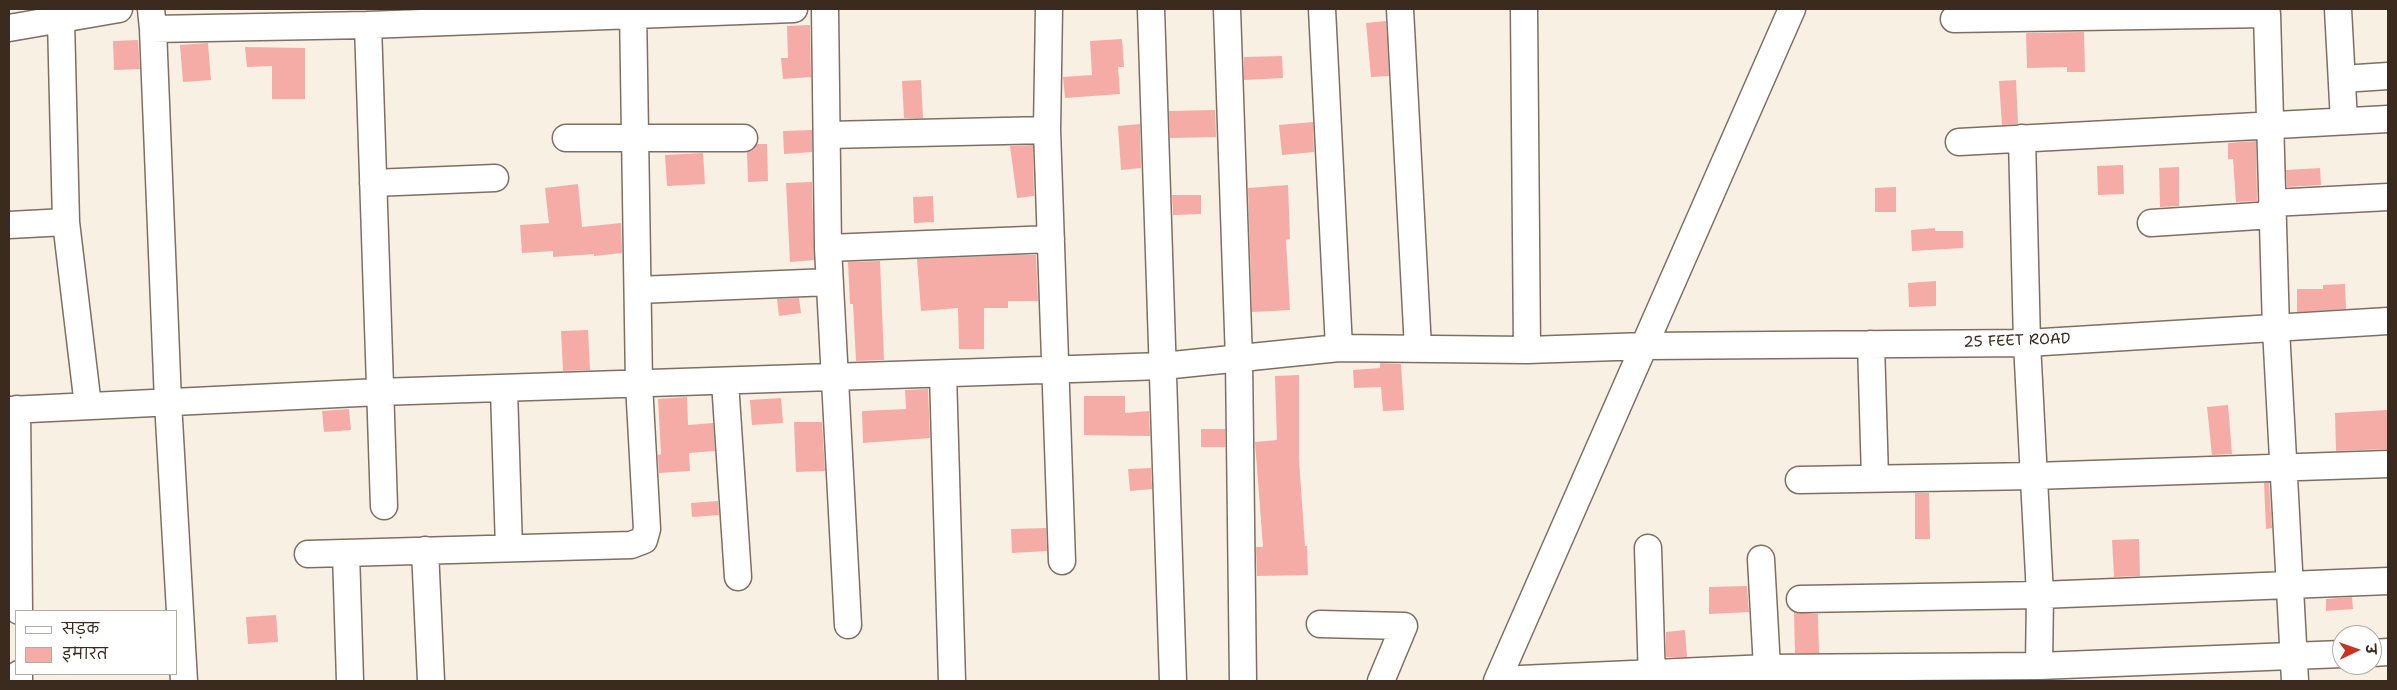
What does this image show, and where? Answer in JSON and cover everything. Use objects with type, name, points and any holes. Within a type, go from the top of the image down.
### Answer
[{"type":"street","points":[[23,20],[61,20],[119,9]]},
{"type":"street","points":[[184,681],[168,402],[152,19],[368,26],[633,13],[794,9]]},
{"type":"street","points":[[824,9],[828,134],[829,282],[848,625]]},
{"type":"street","points":[[1049,9],[1047,130],[1062,561]]},
{"type":"street","points":[[1151,9],[1173,681]]},
{"type":"street","points":[[1227,9],[1239,360],[1243,681]]},
{"type":"street","points":[[1322,9],[1339,348]]},
{"type":"street","points":[[1400,9],[1418,348]]},
{"type":"street","points":[[1524,9],[1528,350]]},
{"type":"street","points":[[1792,9],[1646,346],[1498,680],[1651,677],[1767,668],[2040,666],[2294,669],[2332,657]]},
{"type":"street","points":[[2338,9],[2344,121]]},
{"type":"street","points":[[1954,19],[2267,12],[2276,329],[2294,669]]},
{"type":"street","points":[[308,554],[631,544],[642,542],[647,529],[639,384],[633,13]]},
{"type":"street","points":[[61,20],[66,222],[88,406]]},
{"type":"street","points":[[368,26],[384,506]]},
{"type":"street","points":[[2342,79],[2388,76]]},
{"type":"street","points":[[1959,142],[2388,120]]},
{"type":"street","points":[[828,134],[1047,130]]},
{"type":"street","points":[[566,138],[744,138]]},
{"type":"street","points":[[2022,138],[2027,342],[2040,595],[2040,666]]},
{"type":"street","points":[[373,183],[496,178]]},
{"type":"street","points":[[2151,222],[2388,197]]},
{"type":"street","points":[[9,225],[66,222]]},
{"type":"street","points":[[828,248],[1050,239]]},
{"type":"street","points":[[638,290],[829,282]]},
{"type":"street","name":"25 FEET ROAD","points":[[13,409],[379,392],[504,390],[1163,366],[1239,360],[1339,348],[1528,350],[1646,346],[2027,342],[2388,321]]},
{"type":"street","points":[[1870,344],[1875,478]]},
{"type":"street","points":[[943,374],[952,681]]},
{"type":"street","points":[[725,382],[738,577]]},
{"type":"street","points":[[504,390],[510,548]]},
{"type":"street","points":[[13,409],[15,610]]},
{"type":"street","points":[[1799,480],[2034,476],[2388,464]]},
{"type":"street","points":[[1648,548],[1651,677]]},
{"type":"street","points":[[425,550],[431,681]]},
{"type":"street","points":[[346,553],[350,681]]},
{"type":"street","points":[[1762,559],[1767,668]]},
{"type":"street","points":[[1800,599],[2040,595],[2388,581]]},
{"type":"street","points":[[1320,624],[1404,626],[1382,681]]},
{"type":"building","points":[[1386,21],[1389,76],[1371,77],[1366,23]]},
{"type":"building","points":[[810,25],[811,77],[783,79],[781,58],[788,58],[787,26]]},
{"type":"building","points":[[2084,32],[2085,72],[2067,72],[2067,67],[2027,68],[2026,33]]},
{"type":"building","points":[[1122,39],[1124,67],[1118,67],[1120,94],[1065,98],[1063,77],[1092,75],[1090,41]]},
{"type":"building","points":[[138,40],[140,69],[114,70],[113,41]]},
{"type":"building","points":[[208,43],[211,80],[183,82],[180,45]]},
{"type":"building","points":[[245,47],[305,48],[305,99],[272,99],[272,66],[247,67]]},
{"type":"building","points":[[1282,56],[1283,78],[1244,80],[1244,57]]},
{"type":"building","points":[[921,80],[923,118],[904,118],[902,81]]},
{"type":"building","points":[[2016,80],[2018,124],[2002,125],[1999,81]]},
{"type":"building","points":[[1215,110],[1216,137],[1170,138],[1169,111]]},
{"type":"building","points":[[1313,122],[1314,152],[1282,155],[1279,125]]},
{"type":"building","points":[[1140,124],[1141,168],[1121,170],[1118,126]]},
{"type":"building","points":[[812,130],[812,152],[784,154],[783,131]]},
{"type":"building","points":[[2256,141],[2257,201],[2236,202],[2233,159],[2228,159],[2228,143]]},
{"type":"building","points":[[757,144],[767,144],[768,181],[748,182],[747,152]]},
{"type":"building","points":[[1033,145],[1034,196],[1017,198],[1010,146]]},
{"type":"building","points":[[703,153],[705,184],[667,186],[665,155]]},
{"type":"building","points":[[2123,165],[2124,194],[2098,195],[2097,166]]},
{"type":"building","points":[[2179,167],[2179,206],[2160,207],[2159,168]]},
{"type":"building","points":[[2320,168],[2321,185],[2287,187],[2286,170]]},
{"type":"building","points":[[812,182],[814,260],[790,262],[786,183]]},
{"type":"building","points":[[578,184],[582,227],[621,223],[622,253],[553,257],[553,251],[522,253],[520,225],[549,223],[545,188]]},
{"type":"building","points":[[1288,185],[1290,239],[1286,240],[1290,310],[1252,312],[1248,188]]},
{"type":"building","points":[[1896,187],[1896,212],[1875,212],[1875,188]]},
{"type":"building","points":[[1172,195],[1201,195],[1201,214],[1173,215]]},
{"type":"building","points":[[933,196],[934,222],[914,223],[913,197]]},
{"type":"building","points":[[1935,228],[1935,231],[1963,231],[1963,248],[1912,251],[1911,230]]},
{"type":"building","points":[[1036,255],[1038,301],[1008,301],[1008,308],[984,308],[984,349],[959,349],[958,308],[921,311],[917,259]]},
{"type":"building","points":[[880,261],[884,360],[856,361],[853,304],[850,304],[848,262]]},
{"type":"building","points":[[1936,281],[1936,306],[1909,307],[1908,283]]},
{"type":"building","points":[[2345,284],[2346,309],[2297,312],[2297,289],[2323,289],[2323,285]]},
{"type":"building","points":[[799,298],[801,313],[779,316],[777,299]]},
{"type":"building","points":[[588,330],[590,370],[563,371],[561,331]]},
{"type":"building","points":[[1380,363],[1401,364],[1404,410],[1383,411],[1381,387],[1354,388],[1353,370],[1380,368]]},
{"type":"building","points":[[1299,375],[1299,460],[1308,575],[1257,576],[1256,547],[1263,547],[1255,442],[1277,440],[1275,376]]},
{"type":"building","points":[[928,389],[930,438],[863,443],[862,411],[906,409],[905,390]]},
{"type":"building","points":[[1084,396],[1125,396],[1125,413],[1149,411],[1150,436],[1084,435]]},
{"type":"building","points":[[687,397],[688,425],[713,423],[715,451],[689,453],[690,471],[659,473],[658,455],[661,454],[658,399]]},
{"type":"building","points":[[781,398],[783,423],[752,425],[750,400]]},
{"type":"building","points":[[2228,405],[2232,454],[2212,455],[2207,407]]},
{"type":"building","points":[[349,409],[351,430],[324,432],[322,411]]},
{"type":"building","points":[[2388,410],[2388,449],[2336,451],[2335,413]]},
{"type":"building","points":[[794,422],[822,422],[825,471],[796,472]]},
{"type":"building","points":[[1201,429],[1225,429],[1225,447],[1201,447]]},
{"type":"building","points":[[1151,468],[1152,489],[1130,491],[1128,469]]},
{"type":"building","points":[[2264,483],[2269,483],[2272,528],[2266,529]]},
{"type":"building","points":[[1915,493],[1929,493],[1930,539],[1915,539]]},
{"type":"building","points":[[718,501],[719,515],[692,517],[691,503]]},
{"type":"building","points":[[1046,528],[1047,551],[1012,553],[1011,529]]},
{"type":"building","points":[[2139,539],[2140,576],[2114,577],[2112,540]]},
{"type":"building","points":[[1747,586],[1749,612],[1709,614],[1709,587]]},
{"type":"building","points":[[2352,597],[2353,609],[2326,611],[2326,599]]},
{"type":"building","points":[[1794,612],[1818,614],[1819,653],[1795,653]]},
{"type":"building","points":[[276,615],[278,642],[248,644],[246,617]]},
{"type":"building","points":[[1685,630],[1687,657],[1666,657],[1666,632]]}]
